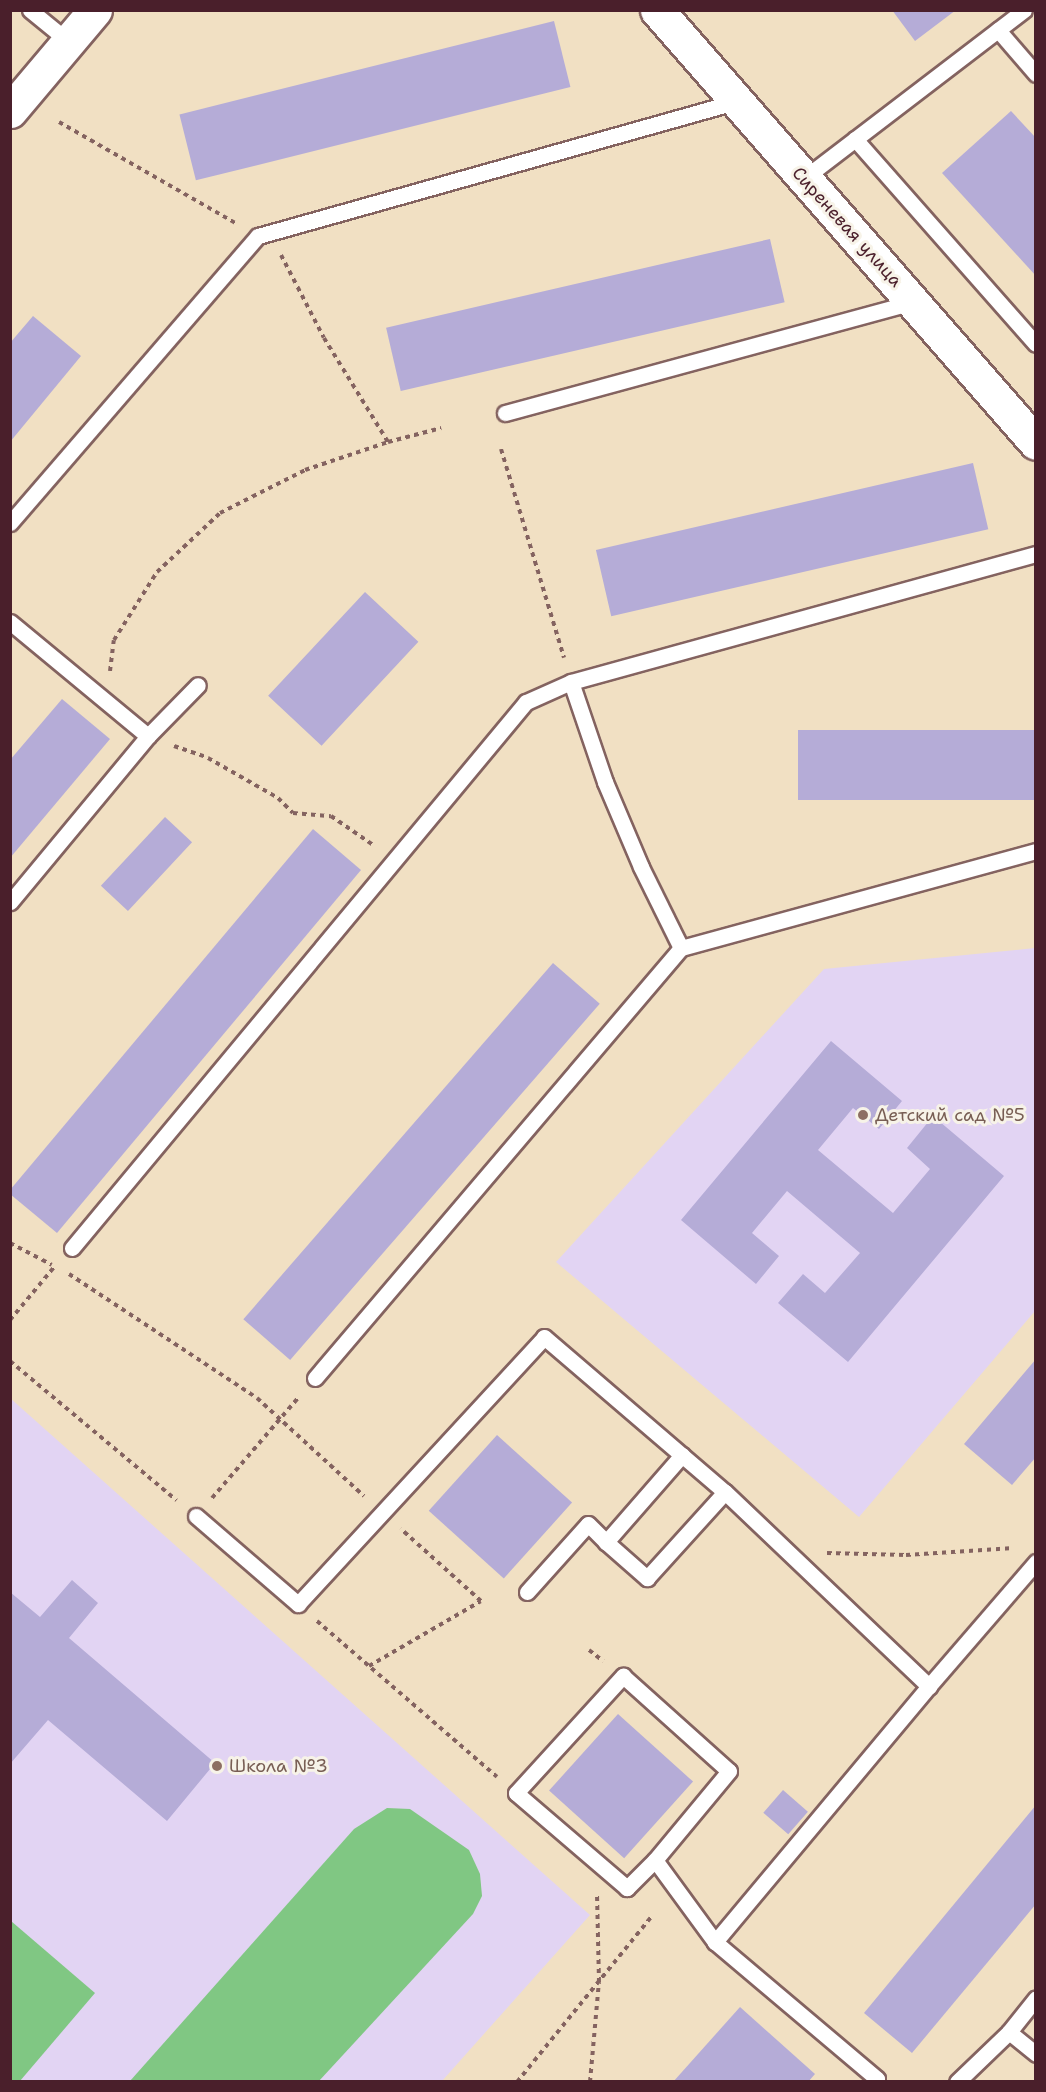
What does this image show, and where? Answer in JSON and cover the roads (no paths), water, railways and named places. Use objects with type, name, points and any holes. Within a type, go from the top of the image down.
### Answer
[{"type":"street","points":[[10,111],[95,10]]},
{"type":"street","name":"Сиреневая улица","points":[[657,10],[739,101],[803,179],[914,302],[1035,443]]},
{"type":"lane","points":[[30,10],[68,41]]},
{"type":"lane","points":[[803,179],[1024,10]]},
{"type":"lane","points":[[998,30],[1035,74]]},
{"type":"lane","points":[[10,523],[258,236],[739,101]]},
{"type":"lane","points":[[855,139],[1035,344]]},
{"type":"lane","points":[[505,413],[914,302]]},
{"type":"lane","points":[[72,1248],[526,702],[572,682],[1035,554]]},
{"type":"lane","points":[[10,622],[148,736]]},
{"type":"lane","points":[[572,682],[604,782],[641,867],[681,948]]},
{"type":"lane","points":[[10,902],[148,736],[198,685]]},
{"type":"lane","points":[[315,1378],[681,948],[1035,851]]},
{"type":"lane","points":[[196,1516],[298,1604],[544,1337],[725,1492],[929,1686]]},
{"type":"lane","points":[[606,1542],[682,1455]]},
{"type":"lane","points":[[527,1592],[588,1524],[647,1578],[725,1492]]},
{"type":"lane","points":[[715,1942],[1035,1563]]},
{"type":"lane","points":[[623,1676],[729,1771],[655,1860],[627,1888],[516,1793],[623,1676]]},
{"type":"lane","points":[[655,1860],[715,1942],[877,2079],[874,2082]]},
{"type":"lane","points":[[957,2082],[1009,2032],[1035,1998]]},
{"type":"lane","points":[[1009,2032],[1035,2054]]},
{"type":"place","name":"Детский сад №5","points":[[863,1115]]},
{"type":"place","name":"Школа №3","points":[[217,1766]]}]
